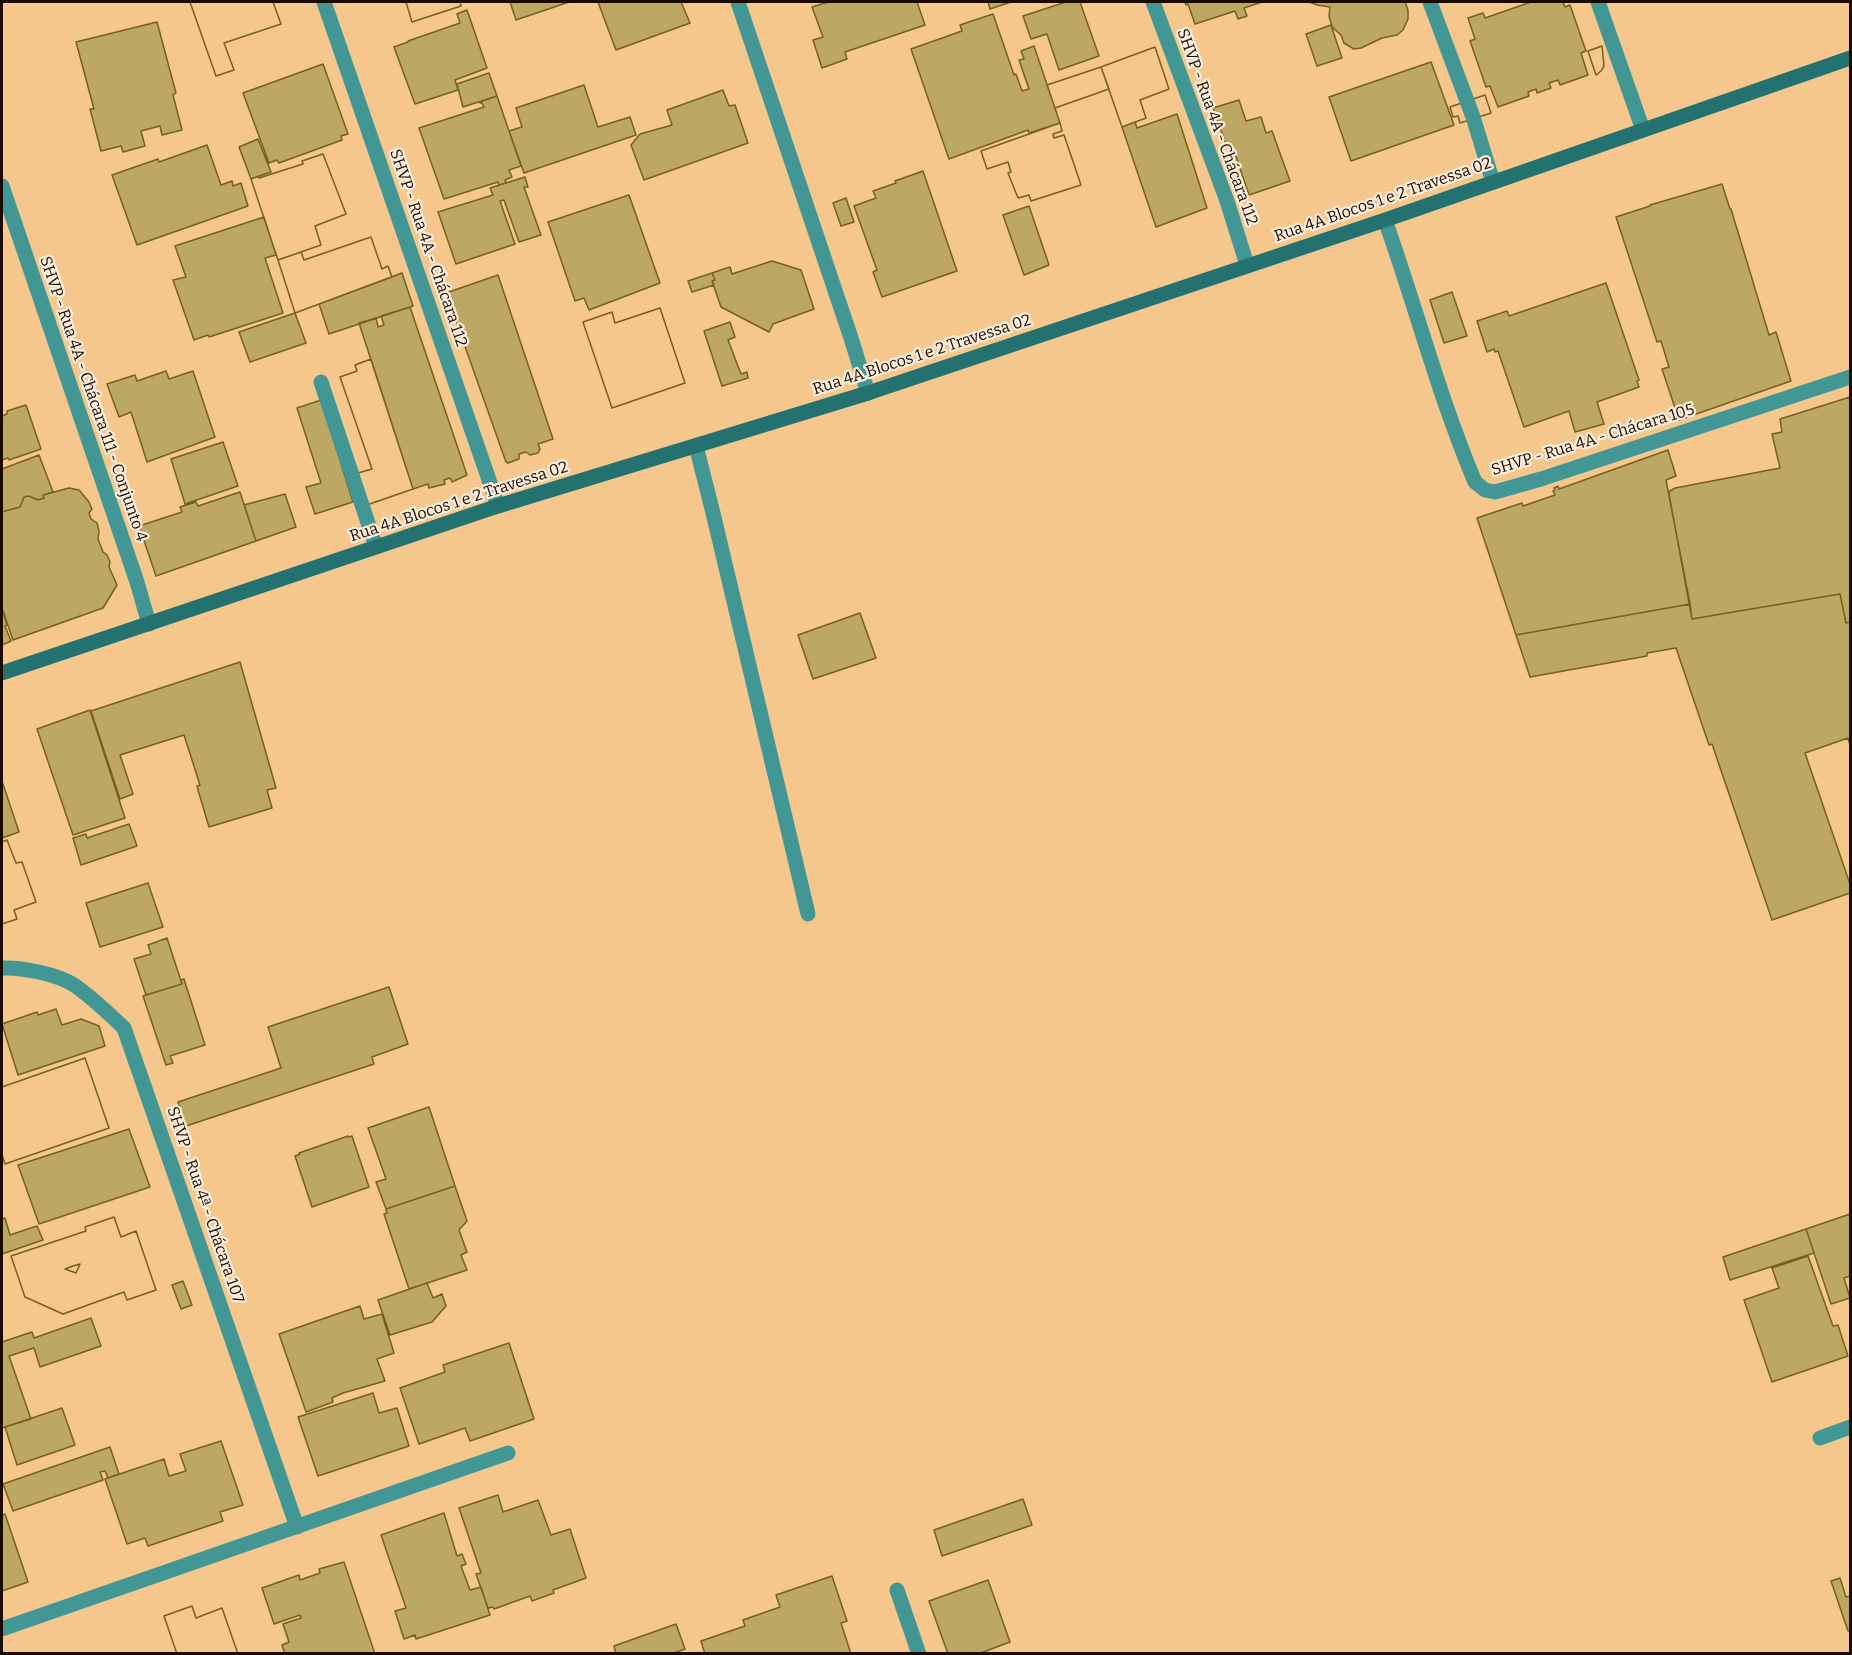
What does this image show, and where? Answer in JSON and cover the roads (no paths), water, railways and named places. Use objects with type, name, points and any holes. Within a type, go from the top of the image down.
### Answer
[{"type":"street","name":"SHVP - Rua 4A - Chácara 112","points":[[324,2],[498,506]]},
{"type":"street","points":[[738,2],[852,338],[868,393]]},
{"type":"street","name":"SHVP - Rua 4A - Chácara 112","points":[[1153,2],[1227,201],[1247,265]]},
{"type":"street","points":[[1430,2],[1473,117],[1493,182]]},
{"type":"street","points":[[1598,2],[1643,130]]},
{"type":"street","name":"Rua 4A Blocos 1 e 2 Travessa 02","points":[[2,673],[498,506],[868,393],[1385,220],[1851,57]]},
{"type":"street","name":"SHVP - Rua 4A - Chácara 111 - Conjunto 4","points":[[2,186],[149,624]]},
{"type":"street","name":"SHVP - Rua 4A - Chácara 105","points":[[1385,220],[1449,414],[1475,482],[1485,490],[1495,492],[1541,479],[1851,377]]},
{"type":"street","points":[[321,382],[376,547]]},
{"type":"street","points":[[696,446],[808,915]]},
{"type":"street","name":"SHVP - Rua 4ª - Chácara 107","points":[[2,968],[28,969],[72,984],[124,1028],[297,1527]]},
{"type":"street","points":[[1820,1438],[1851,1427]]},
{"type":"street","points":[[2,1629],[508,1453]]},
{"type":"street","points":[[897,1590],[920,1653]]}]
